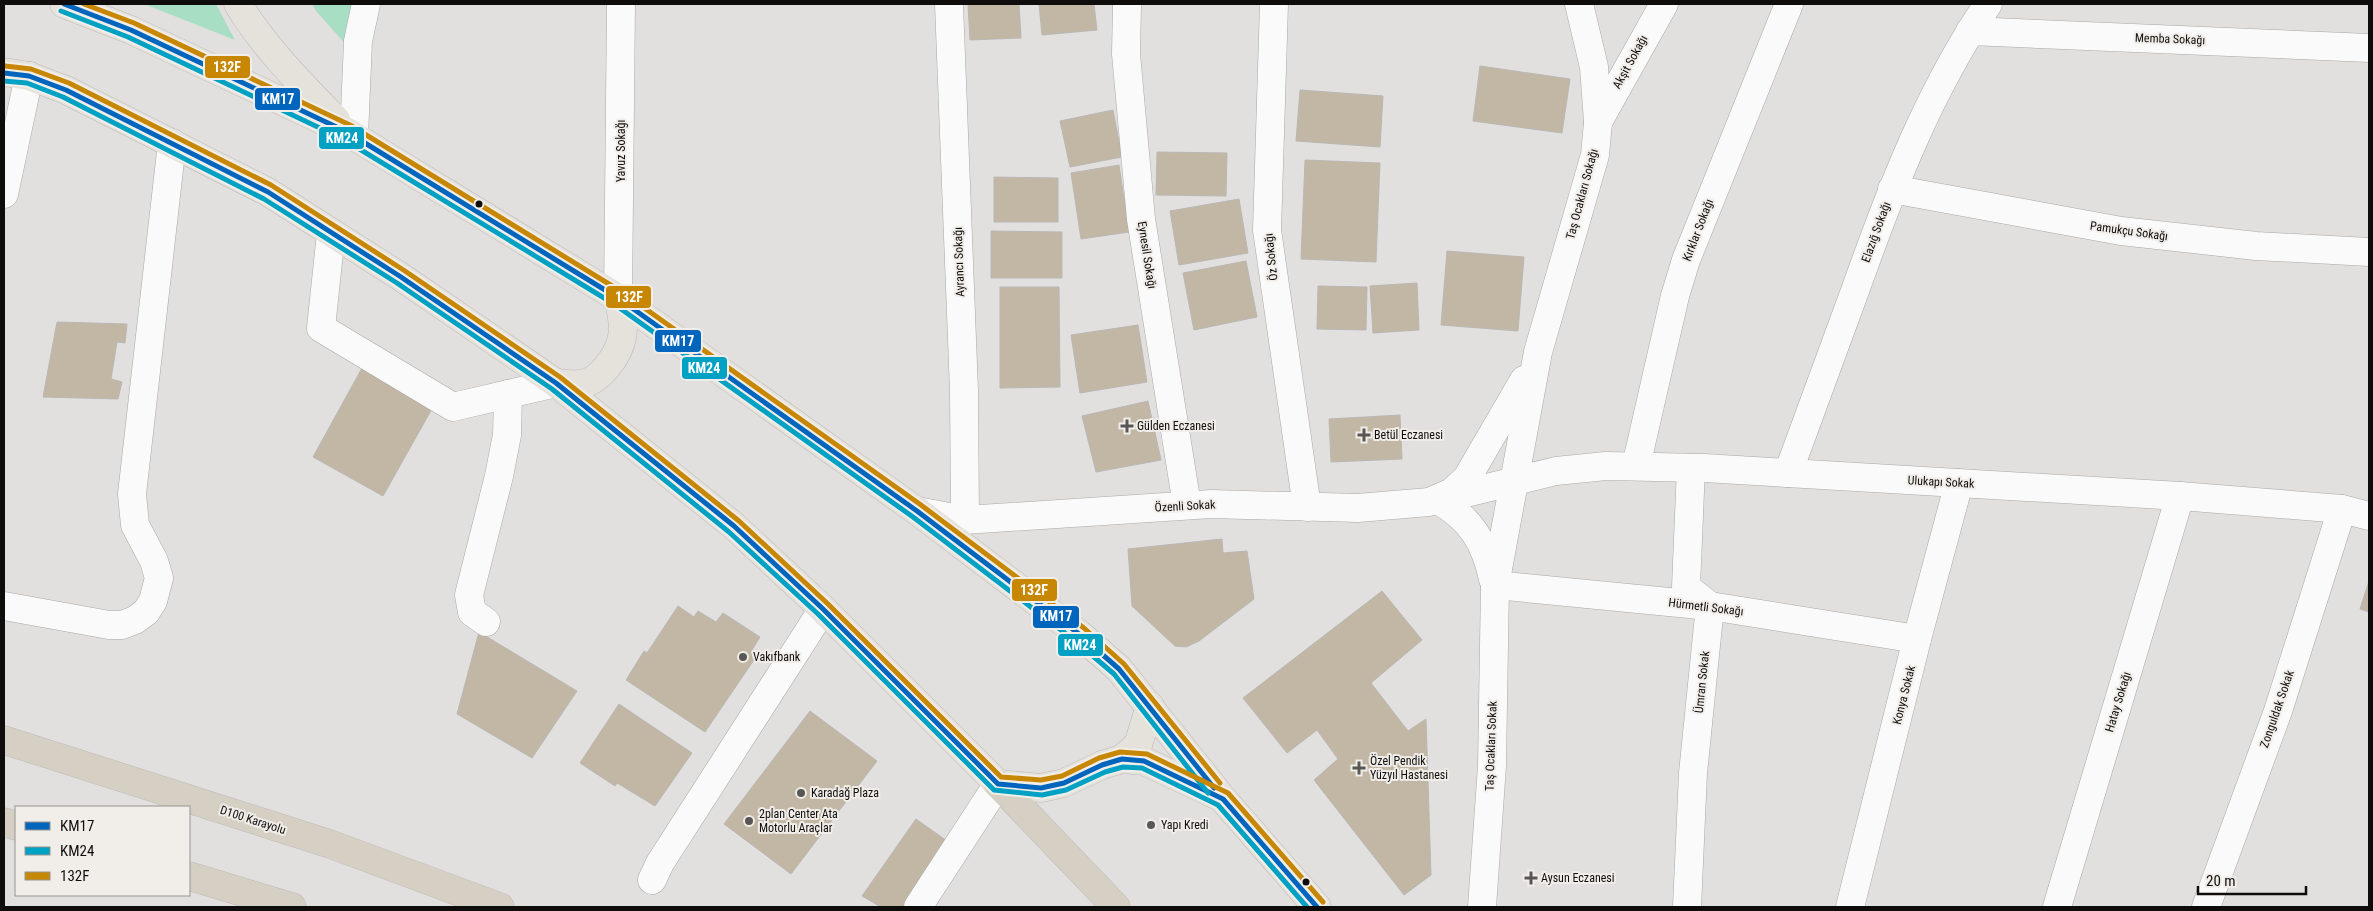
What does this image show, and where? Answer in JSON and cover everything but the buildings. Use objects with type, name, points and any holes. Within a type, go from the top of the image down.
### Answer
[{"type":"highway","name":"D100 Karayolu","points":[[4,740],[330,844],[500,907]]},
{"type":"highway","points":[[998,784],[1116,907]]},
{"type":"highway","points":[[190,876],[292,907]]},
{"type":"main road","points":[[64,4],[131,30],[351,134],[618,298],[917,511],[1079,634],[1119,668],[1223,798],[1317,907]]},
{"type":"main road","points":[[238,4],[261,37],[292,74],[351,134]]},
{"type":"main road","points":[[12,74],[66,90],[268,192],[401,277],[556,383],[734,526],[823,609],[998,784],[1041,788],[1064,783],[1102,765],[1122,759],[1144,761],[1223,798]]},
{"type":"main road","points":[[556,383],[581,385],[596,378],[614,357],[622,338],[623,320],[618,298]]},
{"type":"main road","points":[[1122,759],[1138,744],[1150,706]]},
{"type":"street","points":[[351,134],[358,41],[366,4]]},
{"type":"street","name":"Yavuz Sokağı","points":[[618,298],[621,156],[621,4]]},
{"type":"street","name":"Ayrancı Sokağı","points":[[949,4],[964,391],[965,520]]},
{"type":"street","name":"Eynesil Sokağı","points":[[1127,4],[1126,54],[1141,219],[1187,505]]},
{"type":"street","name":"Öz Sokağı","points":[[1274,4],[1267,230],[1307,507]]},
{"type":"street","name":"Taş Ocakları Sokağı","points":[[1538,352],[1595,155],[1598,122],[1594,67],[1579,4]]},
{"type":"street","name":"Akşit Sokağı","points":[[1598,122],[1664,4]]},
{"type":"street","name":"Kırklar Sokağı","points":[[1636,466],[1686,260],[1789,4]]},
{"type":"street","name":"Elazığ Sokağı","points":[[1788,473],[1892,189],[1922,118],[1970,31],[1988,4]]},
{"type":"street","name":"Memba Sokağı","points":[[1970,31],[2369,48]]},
{"type":"street","points":[[4,194],[12,74]]},
{"type":"street","points":[[4,606],[109,625],[135,620],[146,612],[153,602],[159,578],[154,561],[135,525],[132,494],[172,143]]},
{"type":"street","name":"Pamukçu Sokağı","points":[[1892,189],[2121,231],[2256,246],[2369,252]]},
{"type":"street","points":[[331,233],[321,328],[453,407],[556,383]]},
{"type":"street","points":[[1495,585],[1538,352]]},
{"type":"street","points":[[1495,585],[1488,554],[1478,536],[1453,510],[1444,497],[1467,478],[1488,444],[1538,352]]},
{"type":"street","points":[[486,622],[472,612],[469,595],[499,476],[507,435],[508,394]]},
{"type":"street","name":"Ulukapı Sokak","points":[[1444,497],[1580,468],[1636,466],[2180,496],[2342,509],[2369,516]]},
{"type":"street","points":[[1691,468],[1686,587],[1710,606]]},
{"type":"street","name":"Konya Sokak","points":[[1850,907],[1917,639],[1959,483]]},
{"type":"street","name":"Hatay Sokağı","points":[[2057,907],[2180,496]]},
{"type":"street","name":"Özenli Sokak","points":[[917,511],[965,520],[1187,505],[1235,504],[1358,508],[1402,505],[1444,497]]},
{"type":"street","name":"Zonguldak Sokak","points":[[2206,907],[2278,711],[2342,509]]},
{"type":"street","name":"Hürmetli Sokağı","points":[[1495,585],[1710,606],[1917,639]]},
{"type":"street","name":"Taş Ocakları Sokak","points":[[1482,907],[1492,766],[1495,585]]},
{"type":"street","name":"Ümran Sokak","points":[[1687,907],[1693,773],[1710,606]]},
{"type":"street","points":[[652,880],[660,863],[823,609]]},
{"type":"street","points":[[918,907],[998,784]]},
{"type":"green space","points":[[144,4],[216,4],[235,40]]},
{"type":"green space","points":[[312,4],[351,4],[350,49],[316,11]]},
{"type":"transit line","name":"KM17","points":[[64,4],[131,30],[347,132],[618,298],[917,511],[1079,634],[1119,669],[1214,788]]},
{"type":"transit line","name":"132F","points":[[84,4],[134,23],[350,125],[622,292],[921,505],[1084,628],[1124,664],[1220,783]]},
{"type":"transit line","name":"KM24","points":[[61,11],[128,37],[343,139],[614,304],[913,517],[1074,640],[1114,674],[1208,793]]},
{"type":"transit line","name":"132F","points":[[5,66],[31,69],[69,83],[271,185],[405,271],[560,377],[739,521],[828,604],[1001,777],[1041,780],[1062,776],[1099,758],[1120,752],[1147,754],[1228,793],[1323,902]]},
{"type":"transit line","name":"KM17","points":[[4,73],[29,76],[66,90],[268,192],[401,277],[556,383],[734,526],[823,609],[998,784],[1041,788],[1064,783],[1102,765],[1122,759],[1144,761],[1223,799],[1317,907]]},
{"type":"transit line","name":"KM24","points":[[4,81],[27,83],[63,97],[264,199],[397,283],[552,389],[729,532],[818,614],[994,790],[1042,795],[1066,790],[1105,772],[1123,767],[1142,768],[1218,805],[1307,907]]},
{"type":"place","name":"Gülden Eczanesi","points":[[1127,426]]},
{"type":"place","name":"Betül Eczanesi","points":[[1364,435]]},
{"type":"place","name":"Vakıfbank","points":[[743,657]]},
{"type":"place","name":"Özel Pendik Yüzyıl Hastanesi","points":[[1359,768]]},
{"type":"place","name":"Karadağ Plaza","points":[[801,793]]},
{"type":"place","name":"2plan Center Ata Motorlu Araçlar","points":[[749,821]]},
{"type":"place","name":"Yapı Kredi","points":[[1151,825]]},
{"type":"place","name":"Aysun Eczanesi","points":[[1531,878]]}]
